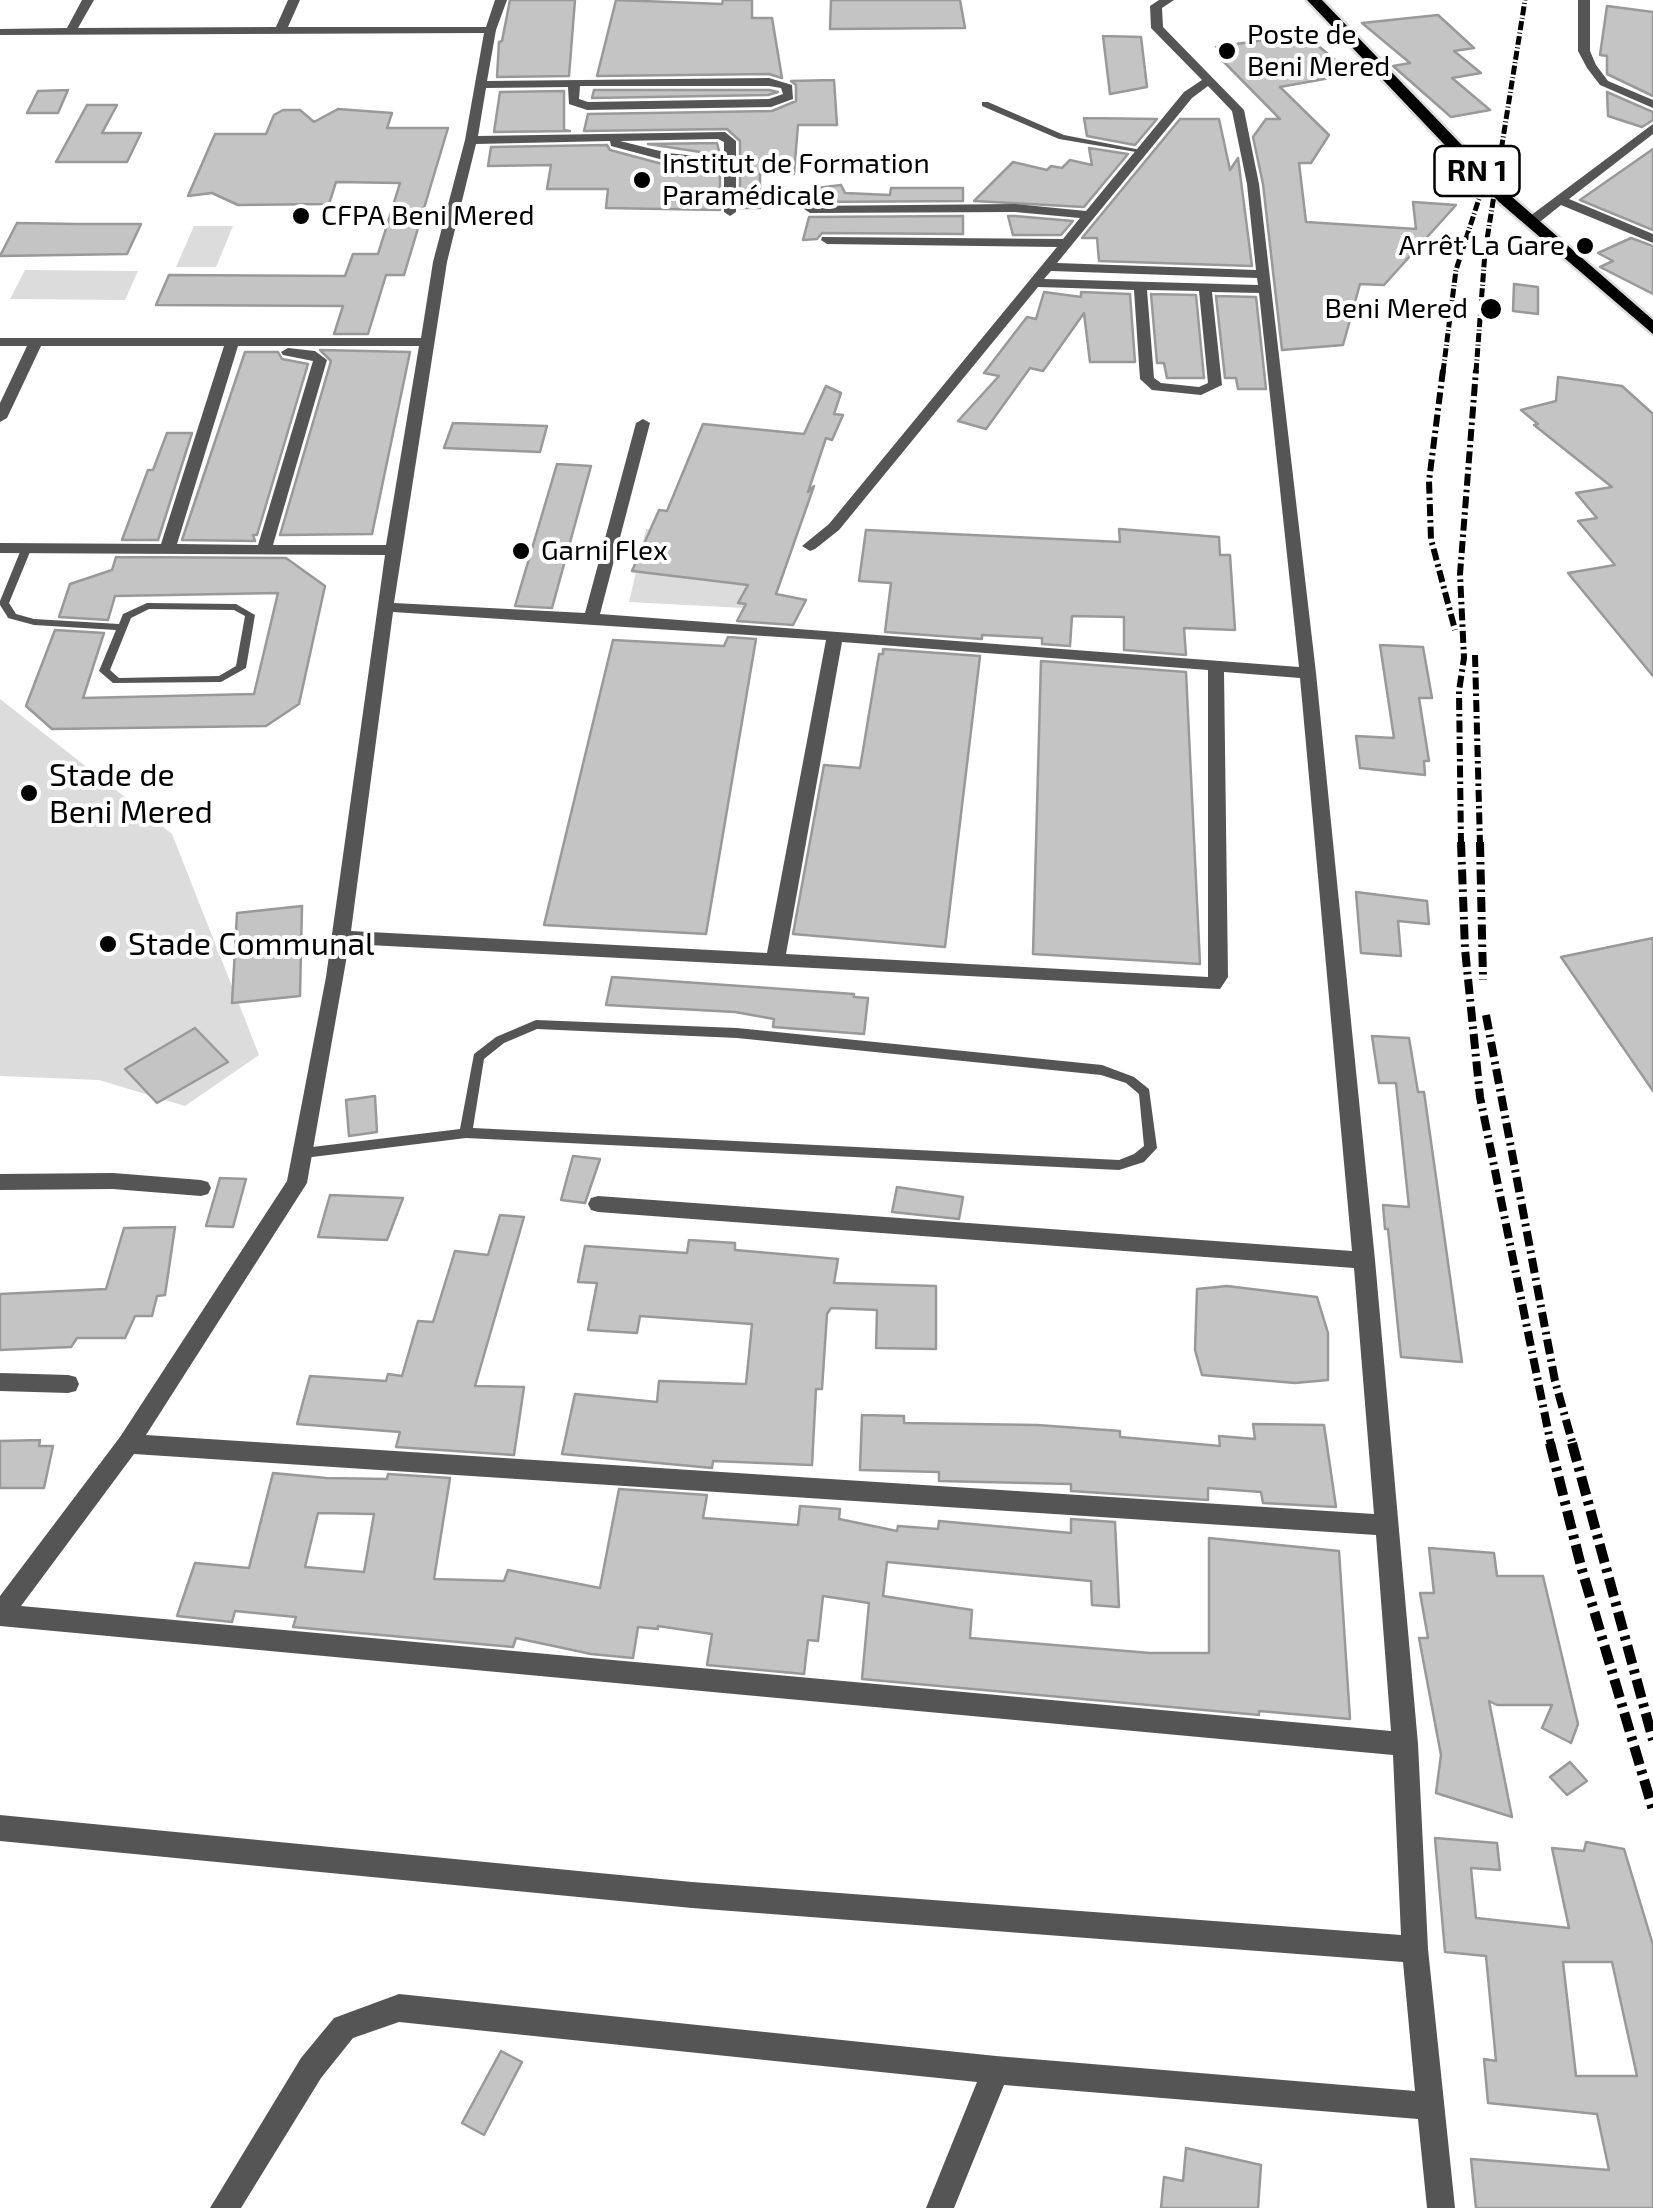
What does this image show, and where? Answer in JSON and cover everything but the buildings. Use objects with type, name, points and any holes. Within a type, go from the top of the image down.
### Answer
[{"type":"main road","name":"RN 1","points":[[1314,0],[1485,180],[1653,328]]},
{"type":"street","points":[[72,31],[88,0]]},
{"type":"street","points":[[280,32],[294,0]]},
{"type":"street","points":[[500,0],[490,30],[471,140],[440,262],[393,550],[340,937],[297,1183],[128,1444],[0,1615],[1405,1744]]},
{"type":"street","points":[[1584,0],[1584,51],[1591,66],[1604,84],[1653,104]]},
{"type":"street","points":[[1160,2],[1158,28],[1238,110],[1247,140],[1308,672],[1364,1260],[1405,1744],[1415,1949],[1440,2208]]},
{"type":"street","points":[[0,32],[490,30]]},
{"type":"street","points":[[810,546],[834,528],[1188,96],[1209,80]]},
{"type":"street","points":[[480,85],[574,82],[769,82],[782,84],[789,93],[771,103],[583,106],[573,101],[574,82]]},
{"type":"street","points":[[1531,222],[1653,128]]},
{"type":"street","points":[[471,140],[721,135],[730,141],[730,212]]},
{"type":"street","points":[[594,137],[667,158],[730,163]]},
{"type":"street","points":[[1562,200],[1653,239]]},
{"type":"street","points":[[810,209],[1014,208],[1090,215]]},
{"type":"street","points":[[828,240],[1068,242]]},
{"type":"street","points":[[1047,268],[1262,281]]},
{"type":"street","points":[[1034,283],[1205,288],[1262,281]]},
{"type":"street","points":[[1140,286],[1147,379],[1157,386],[1202,392],[1216,385],[1205,288]]},
{"type":"street","points":[[0,342],[427,342]]},
{"type":"street","points":[[0,418],[36,342]]},
{"type":"street","points":[[168,548],[232,342]]},
{"type":"street","points":[[264,549],[320,360],[310,354],[290,353],[281,342]]},
{"type":"street","points":[[591,619],[643,423]]},
{"type":"street","points":[[0,548],[393,550]]},
{"type":"street","points":[[385,607],[1308,672]]},
{"type":"street","points":[[775,961],[835,636]]},
{"type":"street","points":[[340,937],[1213,984],[1218,977],[1219,948],[1216,666]]},
{"type":"street","points":[[0,1182],[113,1181],[201,1188]]},
{"type":"street","points":[[598,1204],[1364,1260]]},
{"type":"street","points":[[0,1382],[68,1384]]},
{"type":"street","points":[[128,1444],[1384,1525]]},
{"type":"street","points":[[0,1828],[692,1896],[1415,1949]]},
{"type":"street","points":[[224,2208],[311,2068],[344,2028],[399,2008],[996,2070],[1430,2106]]},
{"type":"street","points":[[940,2208],[996,2070]]},
{"type":"lane","points":[[984,104],[1062,136],[1142,151]]},
{"type":"lane","points":[[27,547],[4,604],[12,616],[34,622],[122,628]]},
{"type":"lane","points":[[147,606],[236,607],[250,616],[241,668],[221,680],[117,680],[104,671],[122,628],[127,616],[147,606]]},
{"type":"lane","points":[[304,1153],[466,1133],[1119,1165],[1139,1158],[1151,1148],[1145,1092],[1130,1080],[1102,1070],[736,1034],[536,1024],[500,1040],[478,1056],[466,1133]]},
{"type":"shaded area","points":[[194,226],[233,226],[216,267],[176,267]]},
{"type":"shaded area","points":[[25,270],[138,271],[125,300],[10,299]]},
{"type":"shaded area","points":[[646,529],[776,535],[763,609],[629,602]]},
{"type":"shaded area","name":"Stade Communal","points":[[0,699],[172,834],[259,1055],[185,1106],[99,1080],[0,1076]]},
{"type":"railway","points":[[1476,372],[1485,252],[1525,0]]},
{"type":"railway","points":[[1443,372],[1456,270],[1485,180],[1497,170]]},
{"type":"railway","points":[[1443,370],[1429,481],[1431,539],[1455,630]]},
{"type":"railway","points":[[1461,845],[1459,691],[1464,658],[1460,574],[1476,370]]},
{"type":"railway","points":[[1475,655],[1480,845]]},
{"type":"railway","points":[[1461,842],[1465,949],[1480,1097],[1551,1445]]},
{"type":"railway","points":[[1480,842],[1483,980]]},
{"type":"railway","points":[[1486,1015],[1555,1381],[1573,1445]]},
{"type":"railway","points":[[1550,1443],[1582,1570],[1653,1810]]},
{"type":"railway","points":[[1572,1443],[1653,1740]]},
{"type":"place","name":"Poste de Beni Mered","points":[[1227,51]]},
{"type":"place","name":"Institut de Formation Paramédicale","points":[[642,180]]},
{"type":"place","name":"CFPA Beni Mered","points":[[301,216]]},
{"type":"place","name":"Arrêt La Gare","points":[[1585,246]]},
{"type":"place","name":"Beni Mered","points":[[1491,309]]},
{"type":"place","name":"Garni Flex","points":[[521,551]]},
{"type":"place","name":"Stade de Beni Mered","points":[[29,793]]},
{"type":"place","name":"Stade Communal","points":[[108,944]]}]
